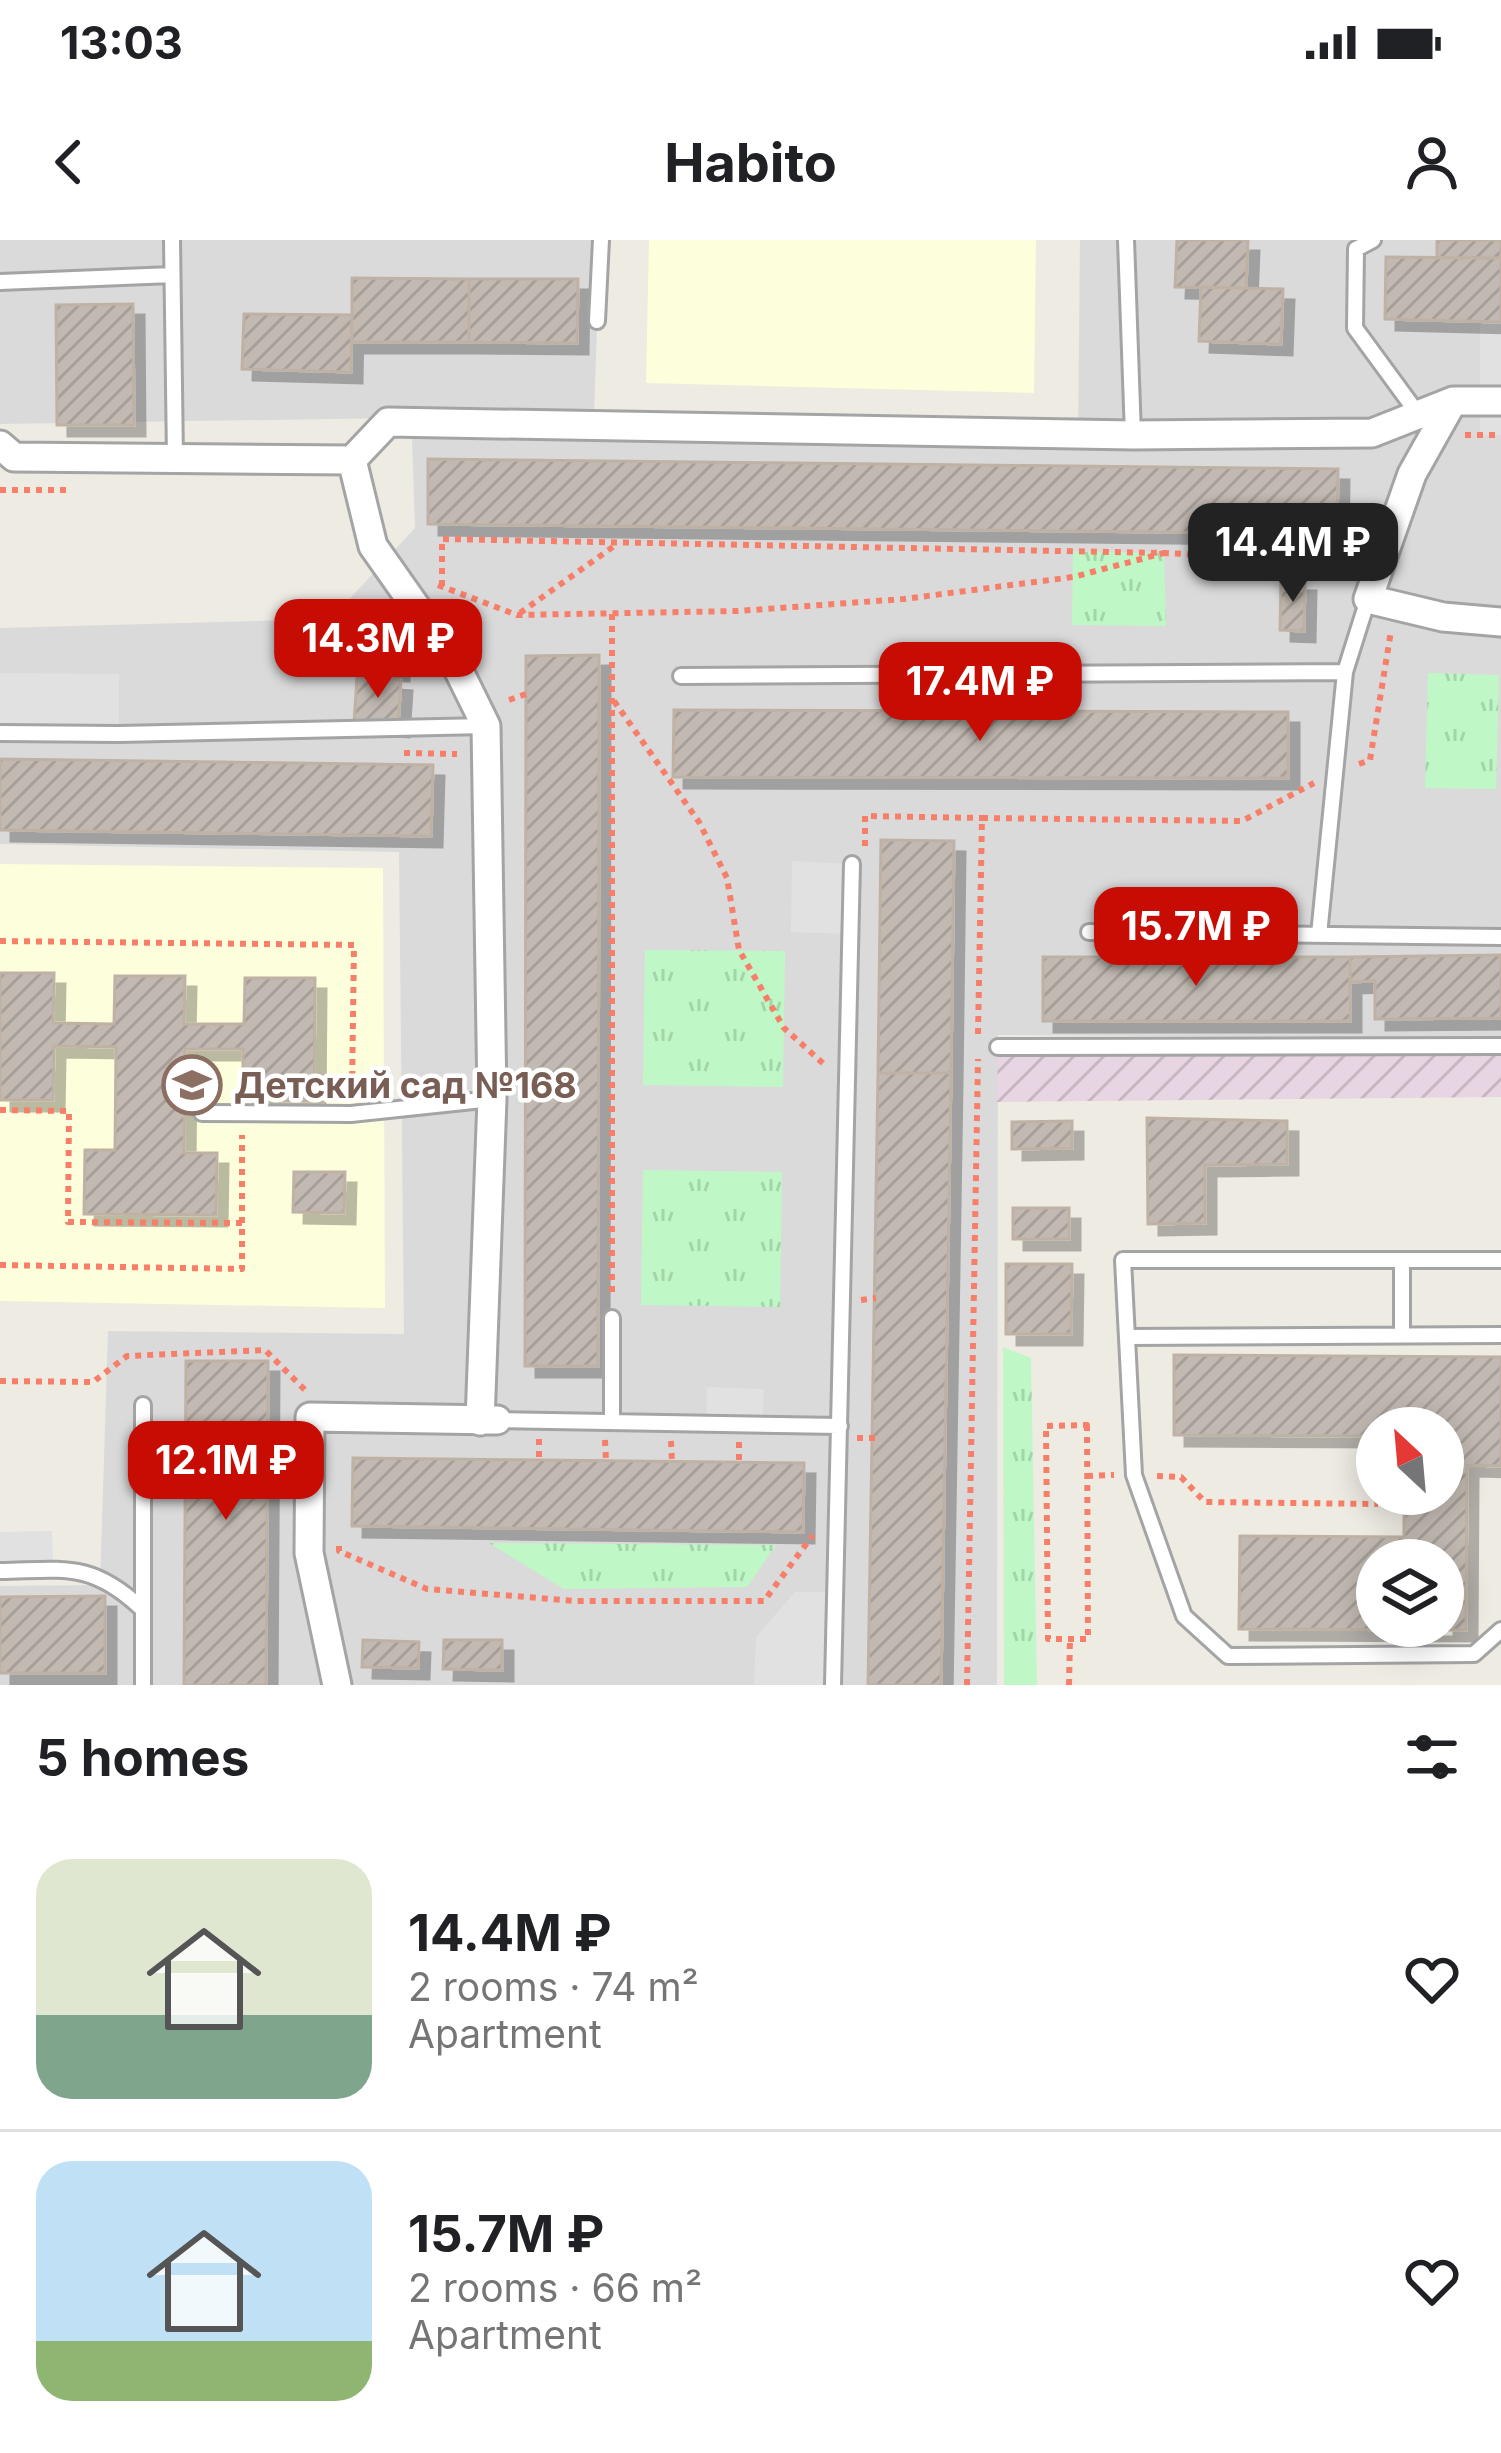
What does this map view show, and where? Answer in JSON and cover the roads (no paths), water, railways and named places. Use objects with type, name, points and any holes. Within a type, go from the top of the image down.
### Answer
[{"type":"street","points":[[1453,401],[1412,474],[1382,602],[1443,617],[1501,622]]},
{"type":"street","points":[[0,445],[14,457],[352,460],[388,422],[1133,435],[1372,433],[1453,401],[1501,401]]},
{"type":"street","points":[[337,1685],[309,1553],[310,1417],[489,1421],[492,1099],[486,725],[454,661],[373,546],[352,460]]},
{"type":"lane","points":[[172,240],[175,459]]},
{"type":"lane","points":[[597,321],[602,240]]},
{"type":"lane","points":[[1126,240],[1133,435]]},
{"type":"lane","points":[[1373,240],[1356,249],[1355,328],[1418,415]]},
{"type":"lane","points":[[0,282],[172,275]]},
{"type":"lane","points":[[1319,935],[1345,672],[1382,602]]},
{"type":"lane","points":[[681,676],[1345,672]]},
{"type":"lane","points":[[0,733],[486,725]]},
{"type":"lane","points":[[833,1685],[858,858]]},
{"type":"lane","points":[[1089,932],[1501,937]]},
{"type":"lane","points":[[998,1047],[1501,1046]]},
{"type":"lane","points":[[202,1113],[352,1114],[492,1099]]},
{"type":"lane","points":[[1501,1260],[1124,1260],[1134,1475],[1184,1616],[1228,1656],[1474,1654],[1501,1630]]},
{"type":"lane","points":[[1402,1260],[1402,1336]]},
{"type":"lane","points":[[609,1429],[612,1318]]},
{"type":"lane","points":[[1127,1336],[1501,1335]]},
{"type":"lane","points":[[143,1405],[143,1685]]},
{"type":"lane","points":[[489,1421],[609,1429],[840,1426]]},
{"type":"lane","points":[[0,1571],[78,1570],[113,1582],[140,1606]]},
{"type":"place","name":"Детский сад №168","points":[[192,1085]]}]
